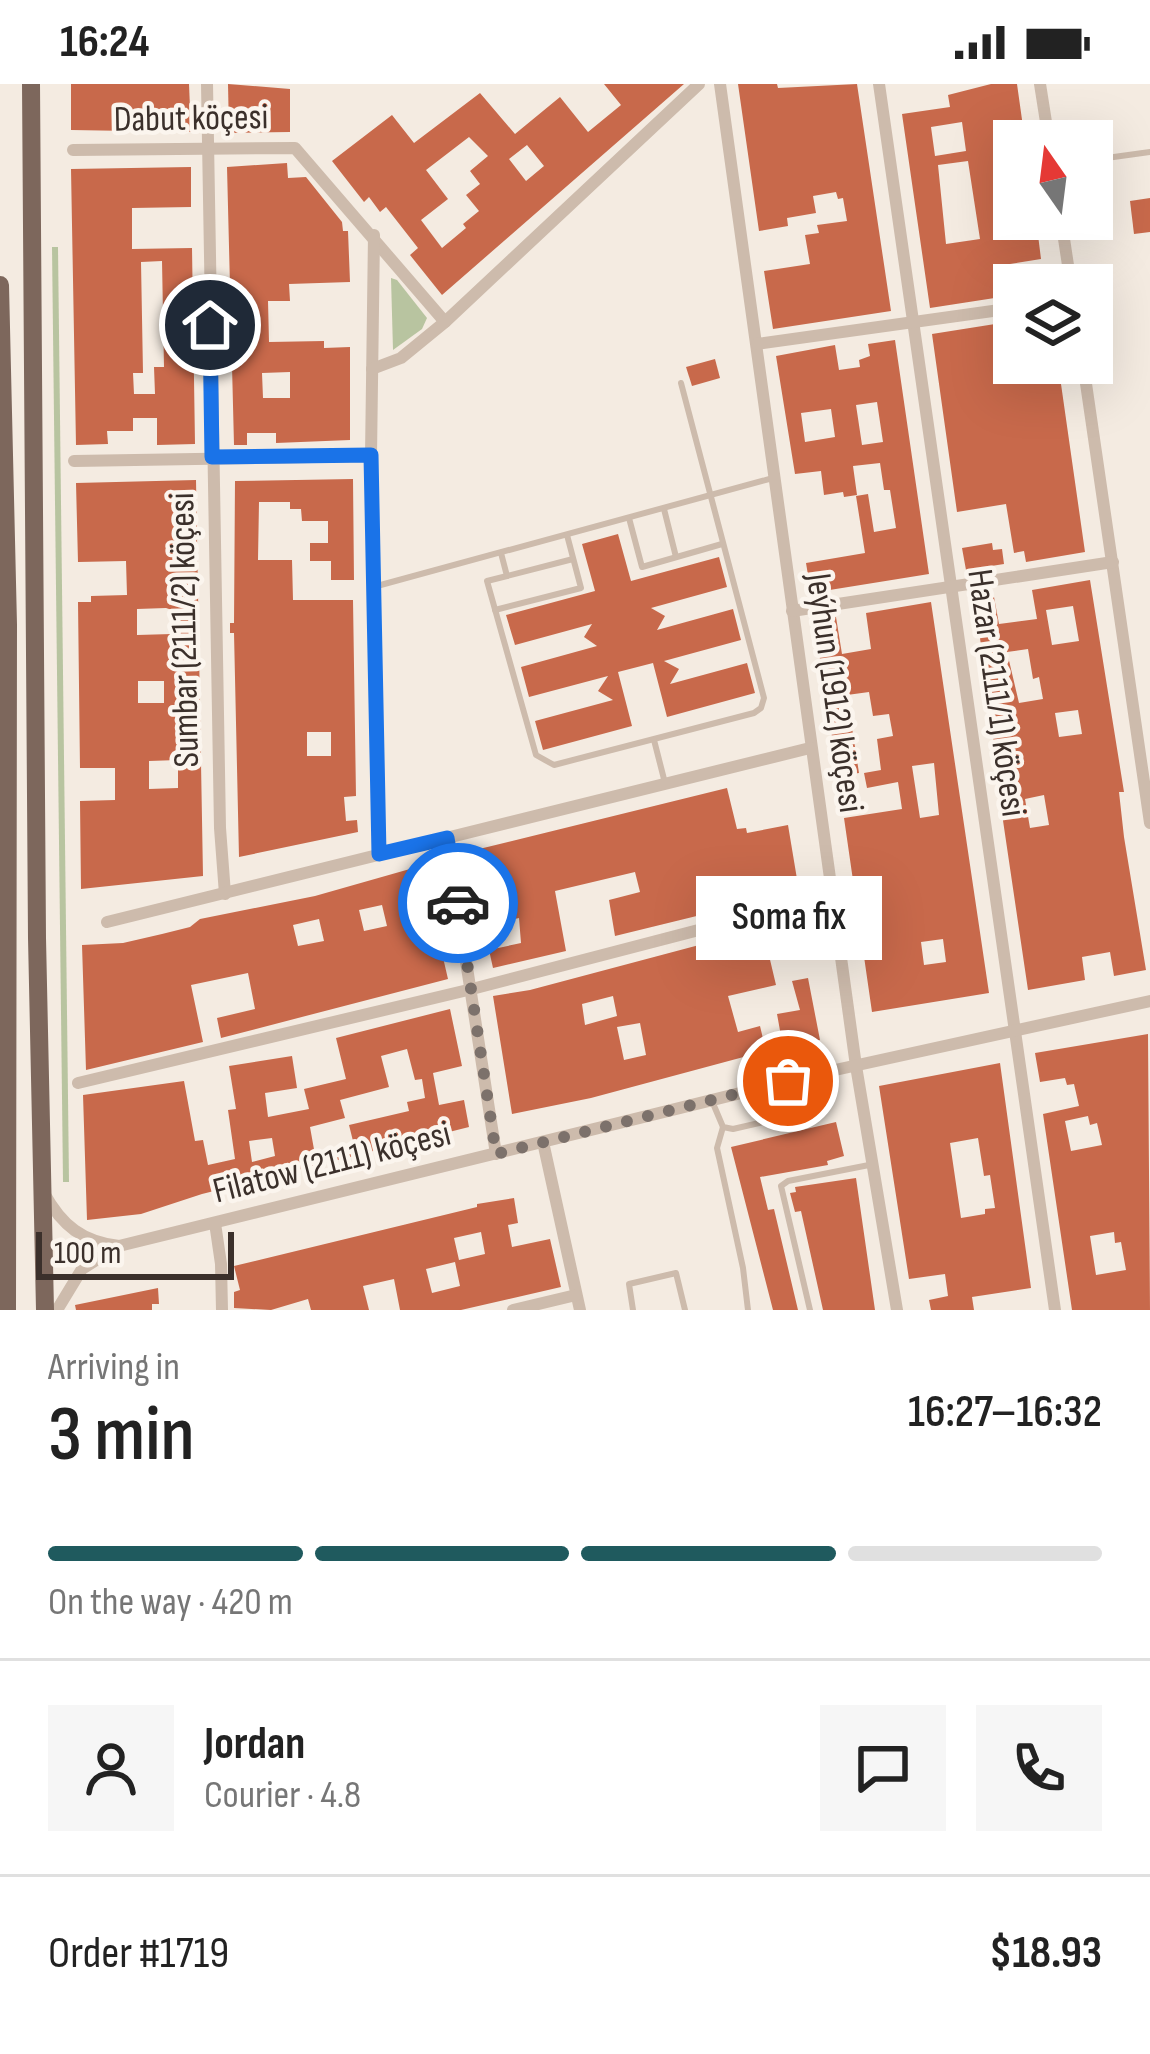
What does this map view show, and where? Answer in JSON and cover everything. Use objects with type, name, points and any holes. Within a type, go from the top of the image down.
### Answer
[{"type":"main road","points":[[32,84],[45,1310]]},
{"type":"main road","points":[[0,285],[8,626],[3,1192],[7,1310]]},
{"type":"street","name":"Sumbar (2111/2) köçesi","points":[[207,84],[224,894]]},
{"type":"street","points":[[372,369],[401,358],[446,322],[699,84]]},
{"type":"street","name":"Jeýhun (1912) köçesi","points":[[720,84],[870,1164],[897,1310]]},
{"type":"street","name":"Hazar (2111/1) köçesi","points":[[879,84],[1055,1310]]},
{"type":"street","points":[[1040,84],[1046,120]]},
{"type":"street","name":"Dabut köçesi","points":[[73,150],[295,148],[446,322]]},
{"type":"street","points":[[374,235],[371,455],[379,854]]},
{"type":"street","points":[[757,344],[993,311]]},
{"type":"street","points":[[1086,384],[1150,823]]},
{"type":"street","points":[[74,461],[371,455]]},
{"type":"street","points":[[792,610],[1113,562]]},
{"type":"street","points":[[107,922],[810,748]]},
{"type":"street","points":[[447,838],[496,1154]]},
{"type":"street","points":[[78,1083],[472,989],[833,895]]},
{"type":"street","name":"Filatow (2111) köçesi","points":[[119,1246],[826,1072],[1150,1000]]},
{"type":"street","points":[[542,1142],[580,1310]]},
{"type":"street","points":[[42,1189],[65,1224],[82,1238],[119,1246]]},
{"type":"street","points":[[215,1223],[222,1310]]},
{"type":"street","points":[[57,1310],[82,1269],[119,1246]]},
{"type":"street","points":[[512,1310],[576,1295]]},
{"type":"lane","points":[[1113,157],[1150,152]]},
{"type":"lane","points":[[573,559],[487,581],[536,755],[554,765],[761,708],[764,698],[681,383]]},
{"type":"lane","points":[[374,587],[773,478]]},
{"type":"lane","points":[[664,509],[676,557]]},
{"type":"lane","points":[[628,518],[642,567],[722,544]]},
{"type":"lane","points":[[495,610],[580,588],[567,535]]},
{"type":"lane","points":[[500,553],[507,576]]},
{"type":"lane","points":[[653,739],[665,783]]},
{"type":"lane","points":[[723,1127],[733,1130],[812,1111],[822,1100],[826,1072]]},
{"type":"lane","points":[[711,1100],[723,1127],[717,1148],[748,1310]]},
{"type":"lane","points":[[810,1310],[781,1186],[870,1164]]},
{"type":"lane","points":[[633,1310],[629,1284],[676,1273],[685,1310]]},
{"type":"green space","points":[[52,247],[58,247],[69,1182],[63,1182]]},
{"type":"green space","points":[[391,278],[427,318],[422,329],[393,350]]},
{"type":"building","points":[[71,84],[189,84],[191,132],[71,130]]},
{"type":"building","points":[[228,84],[290,89],[290,132],[229,133]]},
{"type":"building","points":[[604,84],[684,84],[442,295],[410,255],[418,248],[386,207],[380,212],[369,197],[364,202],[332,161],[392,115],[414,143],[480,93],[515,134],[560,97],[588,132],[621,105]],"holes":[[[469,137],[488,156],[470,171],[480,184],[466,195],[479,211],[442,248],[421,220],[448,199],[426,170]],[[527,145],[544,166],[526,181],[509,159]]]},
{"type":"building","points":[[738,84],[777,84],[778,88],[857,84],[891,311],[773,329],[764,271],[810,264],[805,235],[819,233],[817,225],[847,221],[843,198],[838,199],[836,192],[813,196],[816,213],[787,218],[788,226],[759,231]]},
{"type":"building","points":[[991,84],[1017,84],[1022,120],[993,120],[993,240],[1039,240],[1041,259],[993,264],[993,298],[930,308],[902,114],[950,107],[948,95]],"holes":[[[962,122],[966,151],[935,156],[931,127]],[[968,161],[980,239],[946,244],[938,165]]]},
{"type":"building","points":[[287,163],[288,178],[306,177],[342,222],[343,231],[348,231],[350,282],[289,284],[290,301],[268,301],[269,342],[324,341],[324,348],[350,347],[350,440],[276,443],[276,433],[247,433],[247,445],[234,445],[227,167]],"holes":[[[290,372],[290,398],[263,398],[262,373]]]},
{"type":"building","points":[[191,167],[191,207],[132,208],[132,249],[192,248],[195,444],[157,445],[157,418],[133,418],[133,431],[107,431],[108,444],[76,445],[71,169]],"holes":[[[162,261],[164,367],[154,367],[155,394],[134,394],[133,373],[143,373],[141,262]]]},
{"type":"building","points":[[1150,198],[1150,232],[1134,234],[1130,201]]},
{"type":"building","points":[[993,324],[993,384],[1061,384],[1085,552],[1026,562],[1024,551],[1014,553],[1006,504],[957,512],[932,334]]},
{"type":"building","points":[[895,340],[929,574],[811,593],[806,563],[865,553],[856,496],[868,494],[874,532],[896,528],[880,463],[853,466],[857,495],[844,497],[843,492],[824,495],[821,471],[795,474],[776,356],[835,345],[839,370],[860,367],[859,360],[870,356],[868,344]],"holes":[[[877,402],[883,442],[862,445],[856,405]],[[831,409],[835,437],[805,442],[801,413]]]},
{"type":"building","points":[[715,359],[720,378],[692,386],[686,367]]},
{"type":"building","points":[[353,479],[354,580],[331,580],[331,561],[310,561],[310,543],[328,543],[328,521],[302,521],[301,509],[290,509],[290,502],[259,502],[258,560],[292,560],[293,600],[353,600],[356,796],[344,797],[346,821],[357,820],[358,832],[239,857],[234,633],[230,633],[230,623],[234,623],[235,481]],"holes":[[[307,732],[331,732],[331,756],[307,756]]]},
{"type":"building","points":[[196,480],[203,876],[81,889],[80,801],[115,800],[115,768],[80,768],[78,602],[91,602],[91,596],[127,595],[126,561],[78,562],[76,483]],"holes":[[[137,609],[172,610],[172,634],[137,635]],[[138,681],[164,681],[164,703],[138,703]],[[178,760],[178,788],[149,789],[149,761]]]},
{"type":"building","points":[[618,534],[631,581],[719,557],[727,587],[651,608],[665,616],[657,630],[733,609],[741,640],[664,661],[679,669],[670,684],[747,663],[755,693],[667,717],[653,663],[618,672],[632,726],[543,750],[535,721],[613,700],[598,691],[608,676],[529,697],[521,667],[597,646],[584,637],[592,624],[515,645],[506,615],[595,591],[582,544]]},
{"type":"building","points":[[992,543],[993,550],[1002,549],[1004,564],[966,570],[962,548]]},
{"type":"building","points":[[1090,580],[1146,970],[1114,976],[1110,952],[1082,957],[1085,980],[1028,990],[1001,807],[1016,804],[1012,781],[999,783],[975,600],[994,597],[999,624],[1037,619],[1032,590]],"holes":[[[1073,606],[1079,641],[1052,645],[1046,610]],[[1028,649],[1033,679],[1039,677],[1043,699],[1019,703],[1007,652]],[[1078,710],[1082,734],[1059,737],[1055,713]],[[1044,795],[1049,825],[1030,828],[1025,799]]]},
{"type":"building","points":[[931,602],[989,993],[872,1012],[844,818],[902,809],[898,782],[867,788],[864,773],[881,770],[877,739],[893,736],[889,714],[873,716],[869,692],[847,695],[859,773],[838,776],[814,621],[836,617],[842,654],[871,649],[866,613]],"holes":[[[934,763],[939,815],[920,818],[912,766]],[[943,939],[946,962],[924,965],[921,942]]]},
{"type":"building","points":[[727,788],[737,829],[746,828],[747,833],[788,825],[799,891],[615,936],[609,900],[640,892],[635,872],[555,891],[566,951],[493,968],[489,950],[521,943],[519,918],[485,926],[471,851]]},
{"type":"building","points":[[431,863],[443,921],[435,923],[448,979],[221,1038],[217,1018],[255,1009],[248,973],[191,985],[203,1042],[86,1070],[82,945],[123,943],[190,927],[200,919],[315,896]],"holes":[[[382,905],[387,926],[364,931],[359,910]],[[319,919],[324,941],[298,946],[293,925]]]},
{"type":"building","points":[[804,917],[809,936],[767,947],[776,985],[728,996],[738,1032],[760,1026],[766,1051],[512,1114],[493,996]],"holes":[[[613,996],[617,1016],[585,1025],[582,1004]],[[640,1023],[646,1055],[624,1060],[617,1027]]]},
{"type":"building","points":[[808,978],[820,1040],[783,1047],[777,1014],[800,1010],[792,981]]},
{"type":"building","points":[[450,1009],[462,1066],[433,1073],[439,1105],[464,1100],[469,1127],[202,1194],[141,1214],[87,1220],[83,1095],[184,1081],[195,1141],[203,1140],[208,1165],[235,1159],[228,1110],[236,1109],[229,1066],[292,1056],[297,1088],[265,1093],[268,1117],[309,1109],[304,1089],[346,1079],[336,1038]],"holes":[[[407,1049],[415,1080],[422,1079],[425,1098],[407,1102],[409,1111],[349,1125],[354,1145],[315,1155],[310,1127],[345,1118],[340,1100],[389,1087],[381,1056]],[[272,1138],[275,1156],[252,1162],[249,1141]]]},
{"type":"building","points":[[1148,1034],[1150,1310],[1072,1310],[1043,1114],[1079,1106],[1074,1084],[1067,1085],[1065,1078],[1040,1082],[1035,1053]],"holes":[[[1088,1116],[1090,1125],[1097,1123],[1102,1145],[1071,1151],[1065,1121]],[[1114,1232],[1115,1243],[1121,1242],[1126,1270],[1096,1275],[1090,1236]]]},
{"type":"building","points":[[1000,1063],[1031,1288],[972,1297],[974,1310],[931,1310],[929,1300],[948,1296],[945,1274],[909,1279],[879,1086]],"holes":[[[978,1138],[984,1176],[990,1175],[995,1208],[961,1218],[950,1143]]]},
{"type":"building","points":[[836,1122],[844,1156],[827,1161],[828,1165],[760,1177],[768,1210],[774,1209],[798,1310],[773,1310],[731,1147]]},
{"type":"building","points":[[856,1178],[875,1310],[823,1310],[801,1211],[795,1212],[790,1193],[796,1192],[795,1187]]},
{"type":"building","points":[[514,1198],[518,1223],[508,1225],[512,1247],[550,1239],[561,1287],[461,1310],[400,1310],[394,1279],[363,1286],[369,1310],[311,1310],[308,1299],[271,1310],[234,1308],[234,1292],[240,1290],[234,1266]],"holes":[[[481,1232],[485,1254],[459,1260],[454,1238]],[[455,1262],[460,1286],[432,1293],[426,1269]]]},
{"type":"building","points":[[158,1288],[159,1304],[152,1304],[152,1310],[76,1310],[75,1305]]},
{"type":"way so far","points":[[458,903],[496,1154],[788,1081]]},
{"type":"place","name":"Soma fix","points":[[788,1081]]},
{"type":"route","points":[[210,325],[212,457],[371,455],[379,854],[447,838],[458,903]]}]
